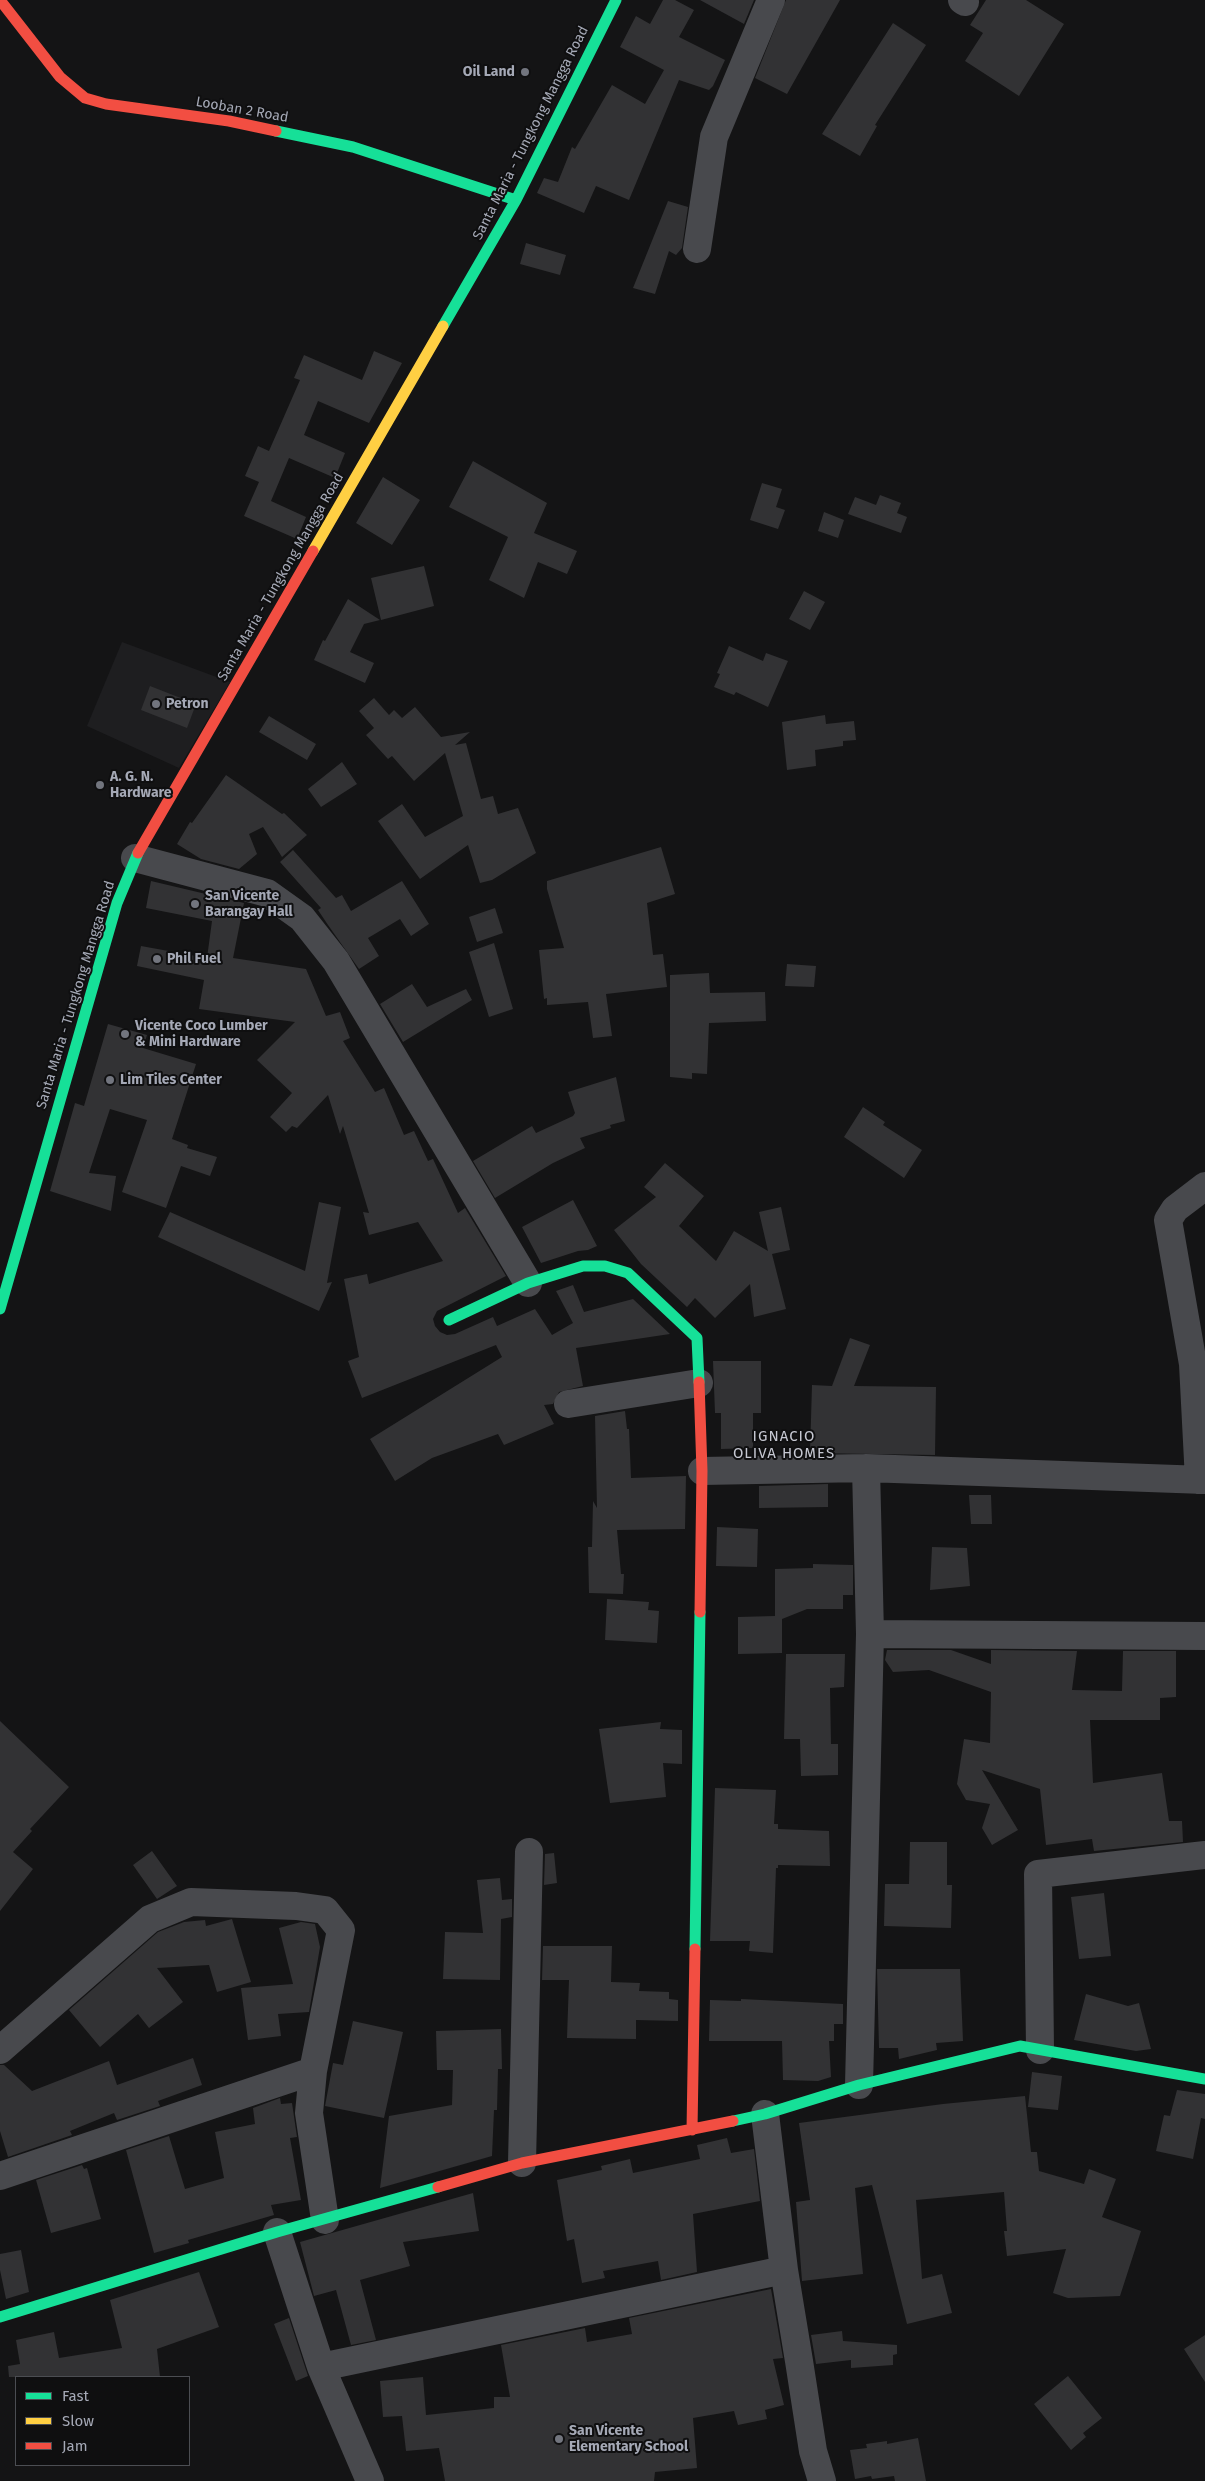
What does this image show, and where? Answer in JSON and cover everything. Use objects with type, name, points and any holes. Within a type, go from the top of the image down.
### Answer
[{"type":"street","name":"Looban 2 Road","points":[[0,0],[60,77],[85,98],[106,104],[229,121],[353,147],[516,200]]},
{"type":"street","name":"Santa Maria - Tungkong Mangga Road","points":[[0,1309],[117,903],[136,858],[516,200],[616,0]]},
{"type":"street","points":[[697,249],[714,137],[771,0]]},
{"type":"street","points":[[136,858],[267,893],[302,918],[336,960],[528,1283]]},
{"type":"street","points":[[702,1471],[866,1468],[1202,1480],[1193,1364],[1168,1220],[1175,1209],[1205,1186]]},
{"type":"street","points":[[449,1320],[528,1283],[583,1266],[605,1266],[628,1273],[696,1338],[702,1471],[692,2130]]},
{"type":"street","points":[[568,1404],[699,1383]]},
{"type":"street","points":[[859,2085],[870,1634],[866,1468]]},
{"type":"street","points":[[870,1634],[1205,1636]]},
{"type":"street","points":[[522,2163],[529,1852]]},
{"type":"street","points":[[1040,2050],[1038,1874],[1205,1855]]},
{"type":"street","points":[[0,2050],[150,1918],[191,1902],[296,1906],[325,1910],[341,1930],[313,2071],[310,2113],[325,2220]]},
{"type":"street","points":[[0,2317],[277,2232],[522,2163],[765,2114],[859,2085],[1020,2046],[1205,2079]]},
{"type":"street","points":[[0,2176],[313,2071]]},
{"type":"street","points":[[765,2114],[784,2270],[813,2451],[822,2481]]},
{"type":"street","points":[[277,2232],[321,2367],[370,2481]]},
{"type":"street","points":[[321,2367],[784,2270]]},
{"type":"shaded area","name":"Petron","points":[[122,642],[230,682],[179,768],[87,726]]},
{"type":"building","points":[[663,0],[675,0],[694,10],[679,37],[725,60],[713,86],[709,90],[679,80],[629,200],[596,186],[584,213],[537,193],[544,178],[558,182],[572,147],[575,149],[612,85],[645,104],[664,70],[620,47],[636,16],[650,24]]},
{"type":"building","points":[[700,0],[754,0],[744,24]]},
{"type":"building","points":[[786,0],[840,0],[787,94],[755,78]]},
{"type":"building","points":[[986,0],[1026,0],[1064,24],[1019,96],[965,61],[983,33],[970,25]]},
{"type":"building","points":[[893,23],[926,45],[875,125],[877,126],[860,156],[822,134]]},
{"type":"building","points":[[668,201],[688,207],[682,248],[676,255],[669,251],[655,294],[633,288]]},
{"type":"building","points":[[526,243],[566,255],[560,275],[520,264]]},
{"type":"building","points":[[374,351],[402,363],[369,423],[318,401],[304,435],[345,453],[335,478],[289,458],[271,501],[306,517],[297,539],[244,516],[259,482],[245,476],[258,446],[269,451],[300,380],[294,378],[304,355],[362,380]]},
{"type":"building","points":[[473,461],[547,503],[534,533],[577,551],[567,574],[538,562],[524,598],[489,580],[508,537],[449,507]]},
{"type":"building","points":[[383,477],[420,500],[392,545],[356,523]]},
{"type":"building","points":[[762,483],[782,489],[776,507],[785,510],[778,529],[750,520]]},
{"type":"building","points":[[880,495],[901,503],[897,513],[907,517],[901,533],[848,514],[855,497],[876,505]]},
{"type":"building","points":[[824,512],[844,520],[838,538],[818,531]]},
{"type":"building","points":[[424,566],[434,606],[381,620],[371,578]]},
{"type":"building","points":[[804,591],[825,602],[810,630],[789,619]]},
{"type":"building","points":[[348,599],[380,620],[364,624],[350,652],[374,663],[365,683],[314,660],[323,640],[325,641]]},
{"type":"building","points":[[729,646],[763,661],[766,653],[788,661],[768,707],[736,692],[734,695],[714,687],[720,674],[717,673]]},
{"type":"building","points":[[150,686],[196,704],[187,728],[141,710]]},
{"type":"building","points":[[374,698],[389,715],[394,710],[402,718],[415,707],[441,737],[470,732],[455,745],[466,743],[481,799],[493,796],[498,814],[518,808],[536,853],[492,880],[480,883],[468,845],[420,879],[378,821],[402,804],[425,837],[463,816],[445,753],[414,781],[392,756],[388,759],[366,735],[374,728],[359,711]]},
{"type":"building","points":[[825,715],[826,724],[854,721],[856,740],[843,741],[843,746],[815,750],[816,766],[787,770],[782,722]]},
{"type":"building","points":[[269,716],[316,744],[307,760],[259,732]]},
{"type":"building","points":[[342,762],[357,784],[321,807],[308,789]]},
{"type":"building","points":[[226,775],[282,814],[284,813],[307,835],[282,857],[263,827],[249,834],[257,854],[239,869],[201,859],[177,844],[190,822],[192,823]]},
{"type":"building","points":[[661,847],[675,894],[647,903],[653,955],[663,954],[667,987],[606,994],[612,1036],[593,1038],[588,1002],[547,1005],[547,998],[544,999],[539,950],[564,948],[547,889],[547,881]]},
{"type":"building","points":[[293,850],[336,898],[342,895],[351,911],[402,881],[429,924],[411,936],[400,919],[368,938],[379,956],[359,969],[318,910],[321,908],[280,862]]},
{"type":"building","points":[[151,881],[244,903],[233,958],[306,969],[326,1016],[340,1012],[350,1038],[343,1041],[375,1092],[384,1088],[404,1135],[414,1131],[428,1161],[433,1159],[458,1213],[465,1208],[506,1276],[437,1311],[433,1319],[435,1326],[440,1332],[447,1335],[455,1334],[493,1317],[497,1326],[535,1309],[552,1335],[573,1323],[556,1291],[573,1285],[584,1312],[633,1299],[670,1334],[576,1348],[583,1386],[559,1392],[553,1404],[544,1405],[554,1424],[504,1445],[498,1434],[432,1458],[395,1481],[370,1439],[502,1357],[496,1345],[362,1398],[348,1361],[359,1357],[344,1279],[367,1274],[369,1284],[443,1261],[418,1222],[369,1235],[363,1212],[369,1213],[343,1126],[340,1134],[328,1095],[297,1128],[292,1126],[286,1132],[270,1117],[292,1093],[257,1060],[295,1022],[199,1009],[204,980],[137,966],[141,946],[207,958],[212,921],[146,908]]},
{"type":"building","points":[[495,908],[503,933],[477,942],[469,917]]},
{"type":"building","points":[[494,943],[513,1009],[489,1017],[469,952]]},
{"type":"building","points":[[787,964],[816,966],[814,987],[785,986]]},
{"type":"building","points":[[709,973],[710,993],[765,992],[766,1021],[709,1023],[707,1074],[692,1073],[692,1079],[670,1077],[670,975]]},
{"type":"building","points":[[412,984],[427,1007],[466,989],[472,1000],[403,1042],[380,1004]]},
{"type":"building","points":[[108,1024],[147,1035],[143,1048],[196,1064],[172,1139],[188,1145],[187,1148],[217,1157],[210,1176],[181,1166],[166,1208],[122,1192],[147,1120],[110,1109],[89,1173],[116,1176],[111,1211],[50,1191],[75,1103],[84,1106]]},
{"type":"building","points":[[616,1077],[625,1121],[610,1125],[611,1128],[580,1138],[585,1148],[553,1163],[495,1198],[473,1161],[532,1126],[536,1133],[573,1116],[575,1113],[568,1092]]},
{"type":"building","points":[[863,1107],[885,1122],[883,1125],[922,1150],[904,1178],[844,1137]]},
{"type":"building","points":[[665,1163],[704,1196],[679,1226],[716,1261],[734,1231],[768,1251],[759,1212],[781,1207],[790,1250],[772,1254],[786,1309],[754,1317],[750,1284],[715,1318],[695,1298],[687,1307],[641,1264],[614,1230],[656,1197],[644,1187]]},
{"type":"building","points":[[573,1200],[597,1246],[541,1263],[522,1227]]},
{"type":"building","points":[[319,1202],[341,1207],[327,1283],[332,1282],[319,1311],[158,1237],[170,1212],[305,1271]]},
{"type":"building","points":[[850,1338],[870,1345],[854,1386],[936,1387],[935,1455],[810,1453],[812,1385],[832,1386]]},
{"type":"building","points":[[713,1361],[761,1361],[761,1413],[753,1413],[753,1448],[721,1449],[721,1413],[715,1413]]},
{"type":"building","points":[[625,1411],[627,1429],[629,1429],[631,1478],[686,1476],[685,1529],[617,1530],[621,1574],[624,1574],[623,1594],[589,1593],[588,1547],[592,1547],[593,1501],[597,1508],[595,1416]]},
{"type":"building","points":[[828,1484],[828,1507],[759,1508],[759,1486]]},
{"type":"building","points":[[969,1495],[991,1495],[992,1524],[971,1524]]},
{"type":"building","points":[[717,1527],[758,1529],[757,1567],[716,1566]]},
{"type":"building","points":[[932,1547],[967,1548],[970,1586],[930,1590]]},
{"type":"building","points":[[813,1564],[853,1565],[853,1595],[843,1595],[843,1609],[807,1609],[782,1619],[782,1653],[738,1654],[738,1617],[775,1616],[775,1569],[813,1568]]},
{"type":"building","points":[[607,1599],[649,1602],[648,1610],[659,1611],[657,1643],[605,1640]]},
{"type":"building","points":[[887,1650],[951,1650],[991,1664],[991,1650],[1077,1651],[1072,1690],[1122,1691],[1123,1651],[1176,1651],[1176,1697],[1160,1698],[1160,1720],[1090,1720],[1093,1783],[1162,1773],[1169,1821],[1182,1821],[1183,1842],[1094,1851],[1092,1839],[1046,1845],[1040,1789],[982,1770],[1018,1830],[992,1845],[982,1828],[990,1804],[966,1800],[957,1784],[964,1739],[990,1743],[991,1692],[929,1670],[893,1672],[885,1660]]},
{"type":"building","points":[[786,1654],[845,1654],[844,1687],[830,1688],[831,1744],[838,1744],[838,1775],[801,1776],[800,1739],[784,1739]]},
{"type":"building","points":[[0,1721],[69,1787],[30,1829],[32,1831],[13,1852],[33,1869],[0,1911]]},
{"type":"building","points":[[661,1722],[660,1729],[682,1730],[682,1764],[663,1763],[666,1797],[610,1803],[599,1729]]},
{"type":"building","points":[[715,1788],[776,1790],[774,1824],[778,1824],[778,1829],[829,1831],[830,1866],[778,1865],[778,1868],[776,1868],[773,1953],[749,1951],[750,1941],[710,1941]]},
{"type":"building","points":[[910,1842],[947,1842],[947,1885],[952,1885],[951,1928],[884,1926],[885,1884],[909,1884]]},
{"type":"building","points":[[152,1851],[177,1886],[157,1899],[133,1865]]},
{"type":"building","points":[[554,1853],[557,1883],[544,1885],[545,1854]]},
{"type":"building","points":[[500,1878],[502,1900],[512,1899],[512,1917],[501,1919],[500,1980],[443,1979],[445,1932],[483,1933],[477,1880]]},
{"type":"building","points":[[1104,1893],[1111,1956],[1079,1959],[1071,1897]]},
{"type":"building","points":[[232,1919],[251,1982],[217,1992],[209,1965],[157,1968],[183,2002],[149,2028],[138,2014],[100,2047],[69,2010],[158,1932],[184,1922],[205,1920],[206,1926]]},
{"type":"building","points":[[301,1922],[315,1924],[320,1947],[309,2012],[278,2014],[281,2036],[248,2040],[241,1988],[293,1984],[279,1928]]},
{"type":"building","points":[[543,1946],[612,1946],[611,1982],[640,1983],[639,1991],[669,1992],[669,1999],[678,2000],[678,2021],[636,2020],[636,2039],[567,2038],[569,1980],[542,1980]]},
{"type":"building","points":[[877,1969],[960,1969],[963,2041],[936,2043],[937,2050],[899,2059],[898,2048],[879,2048]]},
{"type":"building","points":[[1086,1994],[1128,2006],[1139,2003],[1151,2049],[1136,2051],[1074,2040]]},
{"type":"building","points":[[741,1999],[843,2004],[843,2024],[834,2024],[834,2041],[829,2041],[831,2077],[818,2081],[783,2080],[782,2041],[709,2041],[710,2000],[741,2001]]},
{"type":"building","points":[[353,2021],[403,2032],[384,2118],[325,2106],[333,2063],[343,2065]]},
{"type":"building","points":[[501,2029],[502,2069],[498,2069],[497,2110],[494,2110],[492,2156],[380,2188],[389,2116],[452,2105],[453,2070],[437,2070],[436,2031]]},
{"type":"building","points":[[193,2058],[202,2085],[158,2101],[160,2106],[117,2120],[114,2113],[70,2131],[72,2135],[8,2157],[0,2131],[0,2065],[4,2065],[32,2091],[109,2061],[117,2085]]},
{"type":"building","points":[[1032,2072],[1062,2076],[1058,2110],[1028,2107]]},
{"type":"building","points":[[1177,2090],[1205,2094],[1205,2119],[1201,2118],[1193,2159],[1156,2151],[1164,2115],[1170,2116]]},
{"type":"building","points":[[1025,2096],[1031,2152],[1037,2152],[1039,2171],[1084,2184],[1089,2169],[1116,2179],[1102,2217],[1141,2231],[1120,2296],[1068,2298],[1053,2293],[1066,2249],[1007,2256],[1004,2231],[1007,2231],[1004,2192],[916,2200],[922,2279],[942,2274],[952,2313],[907,2324],[872,2185],[855,2188],[863,2274],[802,2281],[796,2202],[810,2200],[799,2123],[943,2104]]},
{"type":"building","points":[[280,2098],[281,2104],[292,2103],[297,2137],[290,2138],[301,2200],[271,2205],[274,2215],[188,2240],[189,2243],[154,2253],[126,2150],[169,2136],[185,2189],[224,2178],[215,2132],[255,2124],[253,2108]]},
{"type":"building","points":[[727,2138],[731,2153],[754,2149],[760,2201],[693,2214],[697,2272],[661,2280],[658,2261],[603,2271],[605,2278],[582,2283],[574,2239],[567,2241],[557,2180],[602,2170],[601,2166],[630,2159],[633,2173],[700,2159],[697,2145]]},
{"type":"building","points":[[82,2165],[84,2169],[87,2168],[101,2219],[51,2233],[36,2180]]},
{"type":"building","points":[[473,2193],[479,2231],[403,2242],[410,2266],[360,2280],[376,2340],[351,2345],[336,2290],[314,2296],[300,2242]]},
{"type":"building","points":[[21,2250],[29,2292],[6,2299],[0,2270],[0,2254]]},
{"type":"building","points":[[199,2272],[219,2327],[157,2349],[160,2376],[9,2377],[8,2366],[20,2364],[16,2340],[54,2332],[59,2358],[122,2348],[110,2300]]},
{"type":"building","points":[[771,2289],[783,2358],[773,2359],[784,2405],[765,2410],[767,2419],[738,2425],[734,2411],[693,2418],[697,2468],[655,2472],[654,2481],[445,2481],[439,2448],[406,2451],[402,2416],[383,2417],[380,2381],[423,2377],[426,2415],[494,2408],[494,2397],[510,2397],[501,2345],[585,2328],[587,2342],[632,2334],[629,2318]]},
{"type":"building","points":[[289,2318],[308,2376],[296,2381],[274,2324]]},
{"type":"building","points":[[842,2331],[843,2341],[897,2345],[897,2354],[893,2355],[893,2365],[851,2368],[851,2360],[816,2364],[811,2335]]},
{"type":"building","points":[[1205,2335],[1205,2382],[1184,2349]]},
{"type":"building","points":[[1068,2376],[1102,2418],[1083,2433],[1086,2437],[1071,2450],[1034,2404]]},
{"type":"building","points":[[918,2438],[926,2481],[895,2481],[894,2476],[872,2479],[871,2476],[855,2479],[850,2450],[867,2448],[866,2444],[887,2441],[887,2444]]},
{"type":"traffic: fast","points":[[443,326],[516,200],[616,0]]},
{"type":"traffic: fast","points":[[276,131],[353,147],[516,200]]},
{"type":"traffic: fast","points":[[0,1309],[117,903],[138,853]]},
{"type":"traffic: fast","points":[[449,1320],[528,1283],[583,1266],[605,1266],[628,1273],[697,1338],[699,1382]]},
{"type":"traffic: fast","points":[[695,1949],[700,1612]]},
{"type":"traffic: fast","points":[[733,2121],[765,2114],[859,2085],[1020,2046],[1205,2079]]},
{"type":"traffic: fast","points":[[0,2317],[277,2232],[438,2187]]},
{"type":"traffic: slow","points":[[313,551],[443,326]]},
{"type":"traffic: jam","points":[[0,0],[60,77],[85,98],[106,104],[229,121],[276,131]]},
{"type":"traffic: jam","points":[[138,853],[313,551]]},
{"type":"traffic: jam","points":[[699,1382],[702,1471],[700,1612]]},
{"type":"traffic: jam","points":[[692,2130],[695,1949]]},
{"type":"traffic: jam","points":[[438,2187],[522,2163],[733,2121]]},
{"type":"place","name":"Oil Land","points":[[525,72]]},
{"type":"place","name":"Petron","points":[[156,704]]},
{"type":"place","name":"A. G. N. Hardware","points":[[100,785]]},
{"type":"place","name":"San Vicente Barangay Hall","points":[[195,904]]},
{"type":"place","name":"Phil Fuel","points":[[157,959]]},
{"type":"place","name":"Vicente Coco Lumber & Mini Hardware","points":[[125,1034]]},
{"type":"place","name":"Lim Tiles Center","points":[[110,1080]]},
{"type":"place","name":"San Vicente Elementary School","points":[[559,2439]]},
{"type":"district","name":"IGNACIO OLIVA HOMES","points":[[784,1446]]}]
